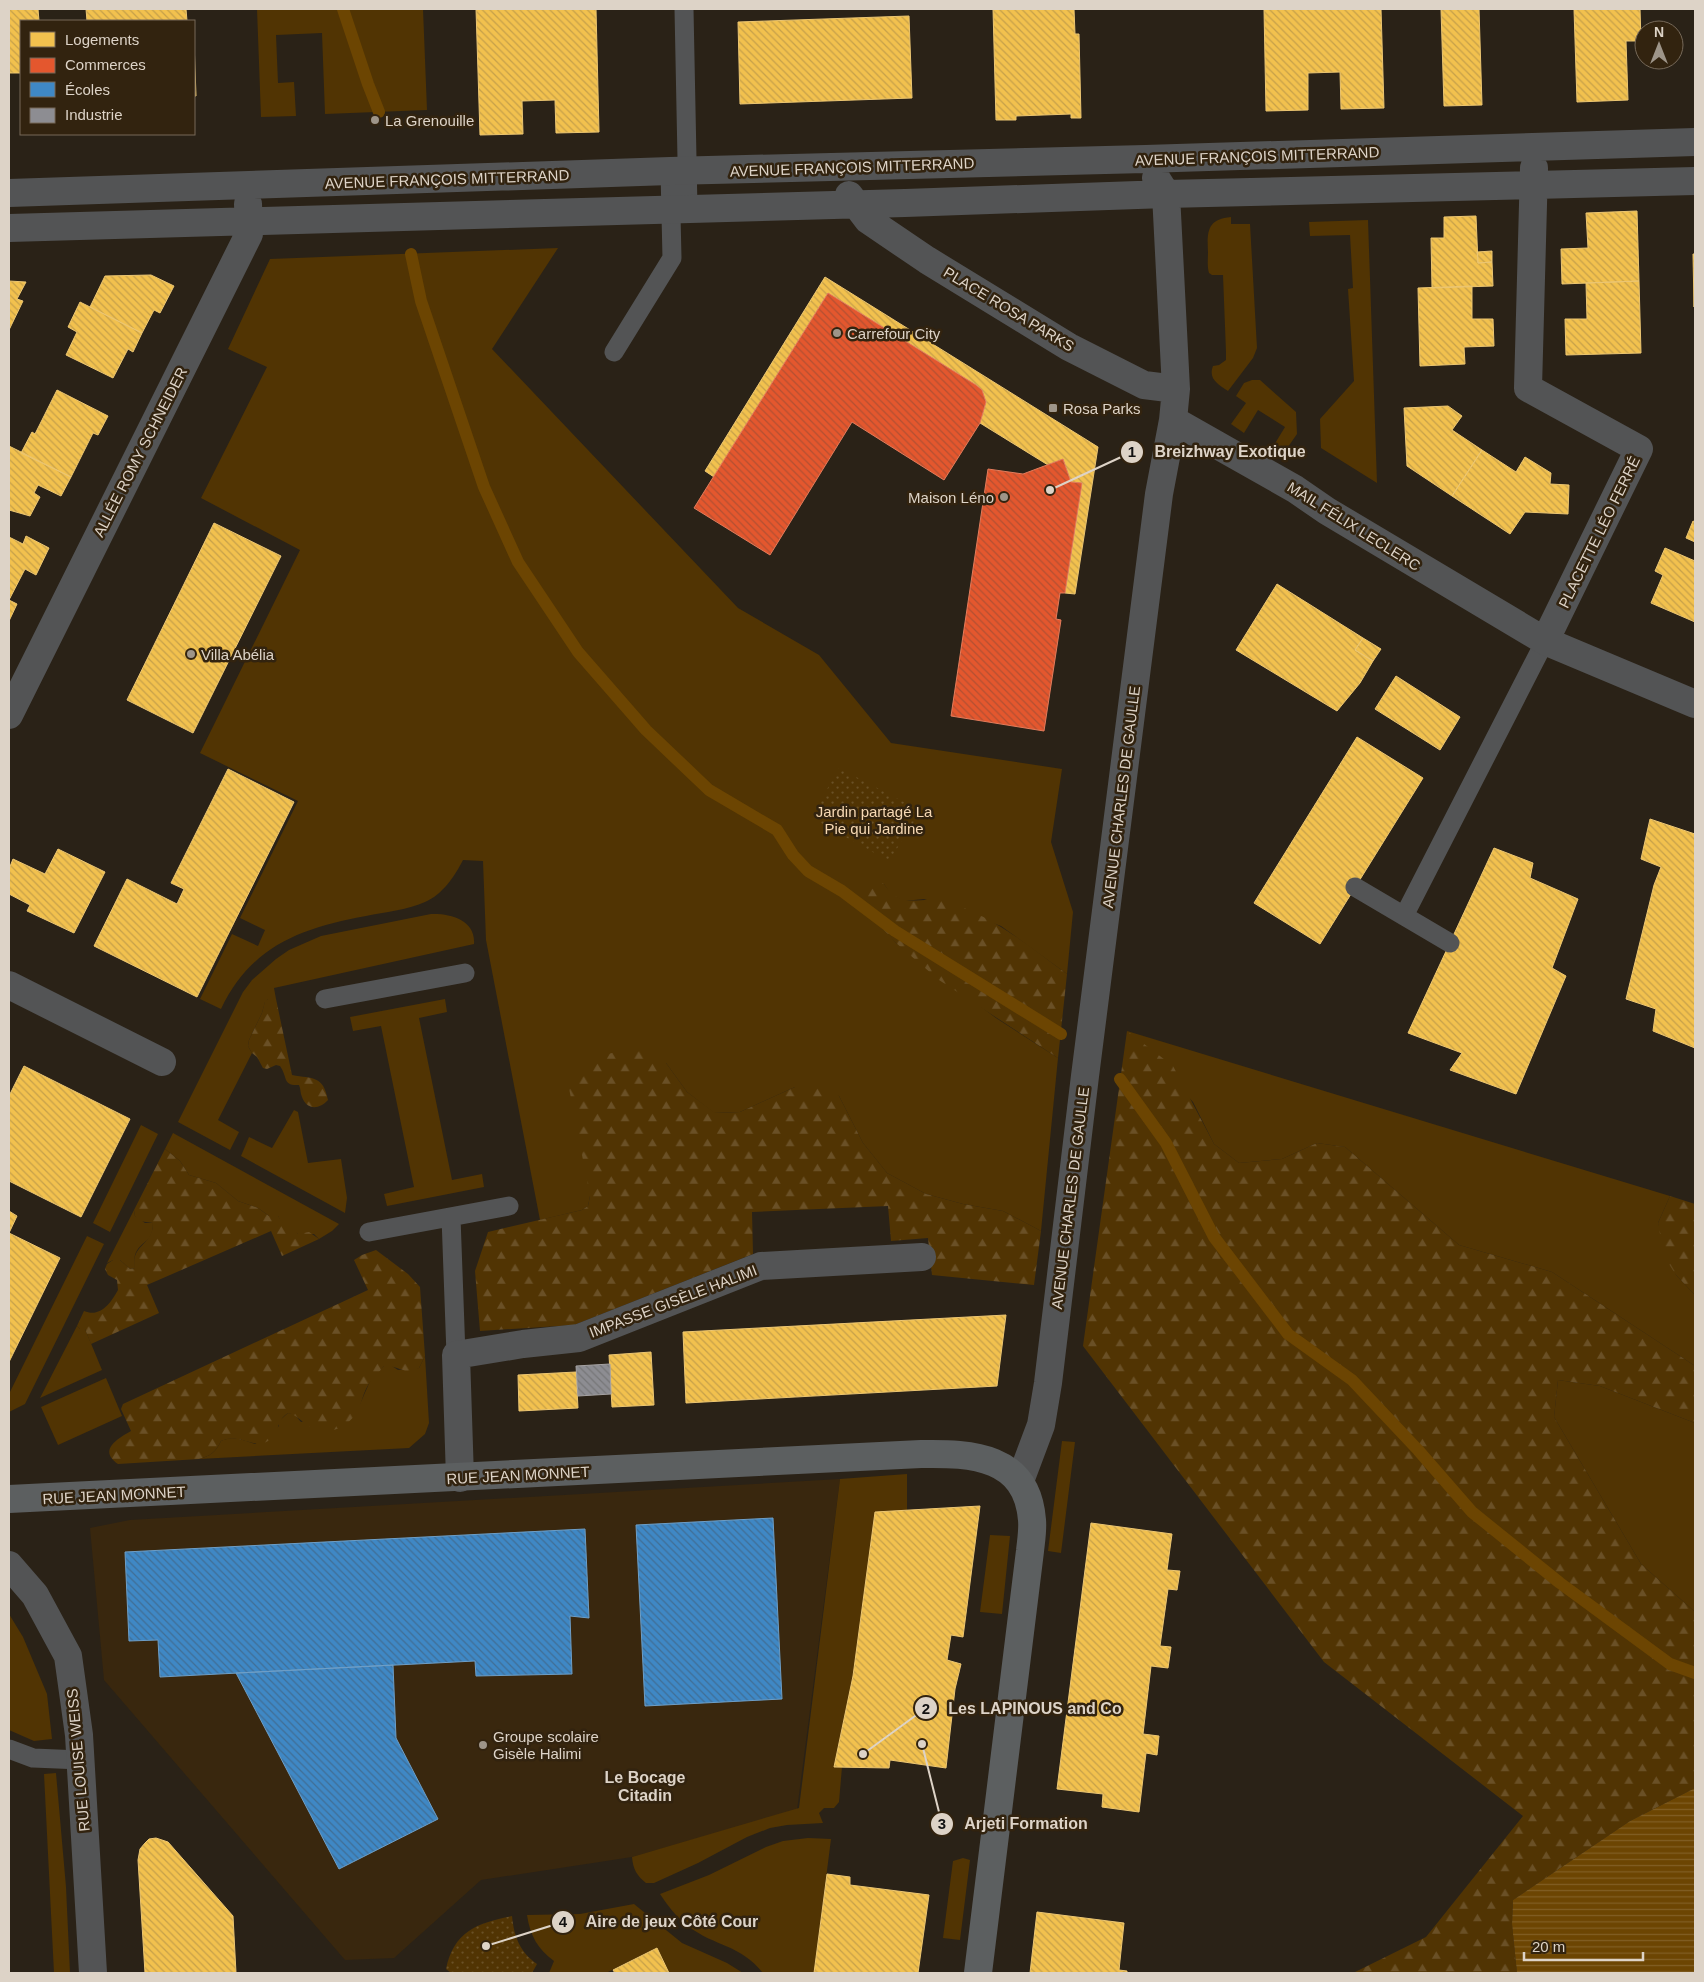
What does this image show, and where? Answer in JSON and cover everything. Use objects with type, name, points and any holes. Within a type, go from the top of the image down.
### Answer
[{"type":"street","name":"AVENUE FRANÇOIS MITTERRAND","points":[[9,193],[678,171],[1145,160],[1695,142]]},
{"type":"street","name":"PLACETTE LÉO FERRÉ","points":[[1533,146],[1535,185],[1528,388],[1639,449],[1545,641]]},
{"type":"street","points":[[1145,160],[1166,194],[1176,389],[1173,420]]},
{"type":"street","name":"PLACE ROSA PARKS","points":[[830,167],[855,205],[868,220],[897,240],[1069,346],[1144,385],[1176,389]]},
{"type":"street","points":[[9,228],[855,205],[1166,194],[1695,181]]},
{"type":"street","name":"ALLÉE ROMY SCHNEIDER","points":[[9,714],[250,234],[246,185]]},
{"type":"street","name":"MAIL FÉLIX LECLERC","points":[[1173,420],[1295,488],[1327,511],[1545,641],[1695,704]]},
{"type":"street","name":"AVENUE CHARLES DE GAULLE","points":[[1020,1481],[1041,1425],[1048,1383],[1159,494],[1173,420]]},
{"type":"street","points":[[9,985],[162,1062]]},
{"type":"street","name":"IMPASSE GISÈLE HALIMI","points":[[456,1355],[523,1344],[579,1338],[761,1266],[922,1257]]},
{"type":"street","points":[[456,1355],[460,1478]]},
{"type":"street","name":"RUE JEAN MONNET","points":[[9,1499],[951,1453],[973,1455],[1001,1464],[1020,1481]]},
{"type":"street","points":[[978,1973],[1030,1552],[1032,1521],[1028,1499],[1020,1481]]},
{"type":"street","name":"RUE LOUISE WEISS","points":[[9,1565],[35,1595],[68,1656],[80,1760],[93,1973]]},
{"type":"lane","points":[[614,352],[672,258],[679,210],[678,171],[684,9]]},
{"type":"lane","name":"PLACETTE LÉO FERRÉ","points":[[1404,916],[1545,641]]},
{"type":"lane","points":[[1355,887],[1450,943]]},
{"type":"lane","points":[[325,999],[465,973]]},
{"type":"lane","points":[[369,1232],[509,1206]]},
{"type":"lane","points":[[451,1217],[456,1355]]},
{"type":"lane","points":[[9,1749],[32,1758],[80,1760]]},
{"type":"shaded area","name":"Groupe scolaire Gisèle Halimi","points":[[840,1479],[797,1810],[632,1857],[481,1880],[394,1958],[345,1960],[104,1680],[90,1528],[130,1520]]},
{"type":"shaded area","points":[[1695,1788],[1695,1973],[1517,1973],[1512,1924],[1513,1900],[1630,1821]]},
{"type":"green space","points":[[257,9],[423,9],[427,110],[325,114],[322,33],[276,35],[278,83],[294,82],[296,116],[261,117]]},
{"type":"green space","points":[[1231,217],[1231,224],[1250,224],[1257,348],[1253,358],[1228,391],[1215,381],[1212,374],[1213,366],[1219,365],[1226,360],[1226,352],[1223,275],[1212,275],[1209,273],[1208,238],[1210,228],[1217,220]]},
{"type":"green space","points":[[1368,220],[1377,483],[1321,448],[1320,419],[1354,381],[1348,289],[1353,288],[1350,235],[1310,236],[1309,222]]},
{"type":"green space","points":[[558,248],[492,349],[738,608],[819,655],[891,743],[1062,769],[1051,842],[1073,912],[1067,974],[1001,926],[924,899],[904,901],[891,895],[884,884],[887,932],[896,943],[996,1018],[1058,1058],[1041,1231],[1003,1211],[963,1204],[926,1194],[887,1173],[863,1143],[839,1096],[795,1087],[740,1112],[714,1113],[687,1092],[666,1063],[590,1196],[588,1206],[582,1210],[540,1220],[486,940],[483,861],[463,860],[456,872],[437,895],[418,905],[320,927],[280,943],[247,970],[233,987],[221,1009],[200,999],[232,934],[258,946],[265,930],[240,918],[298,801],[200,753],[300,550],[201,498],[267,367],[228,349],[270,259]]},
{"type":"green space","points":[[1260,380],[1296,412],[1297,434],[1281,457],[1271,450],[1285,427],[1258,410],[1244,433],[1231,424],[1246,403],[1236,396],[1244,383]]},
{"type":"green space","name":"Jardin partagé La Pie qui Jardine","points":[[839,768],[921,811],[889,861],[811,818]]},
{"type":"green space","points":[[875,881],[884,884],[890,892],[904,900],[936,900],[946,902],[979,915],[1010,932],[1067,974],[1058,1058],[939,980],[896,943],[874,919],[861,899],[863,889]]},
{"type":"green space","points":[[431,914],[453,917],[466,924],[474,936],[474,944],[274,988],[276,999],[268,999],[265,1002],[262,1013],[249,1040],[248,1046],[252,1053],[218,1120],[239,1132],[230,1150],[178,1122],[243,992],[252,980],[276,959],[289,950],[321,936]]},
{"type":"green space","points":[[276,999],[292,1075],[311,1078],[320,1082],[326,1092],[328,1100],[318,1107],[307,1105],[304,1102],[299,1085],[290,1084],[286,1080],[280,1066],[263,1068],[248,1046],[265,1001]]},
{"type":"green space","points":[[445,999],[447,1012],[419,1018],[452,1180],[482,1174],[484,1187],[387,1206],[384,1194],[414,1187],[381,1026],[353,1031],[350,1017]]},
{"type":"green space","points":[[1127,1031],[1670,1196],[1658,1223],[1676,1275],[1695,1295],[1695,1366],[1552,1272],[1459,1245],[1345,1147],[1317,1143],[1282,1159],[1239,1163],[1214,1144],[1193,1102]]},
{"type":"green space","points":[[1127,1031],[1173,1066],[1214,1144],[1239,1163],[1282,1159],[1317,1143],[1345,1147],[1459,1245],[1552,1272],[1695,1366],[1695,1423],[1600,1386],[1558,1380],[1554,1417],[1641,1564],[1695,1612],[1695,1788],[1630,1821],[1513,1900],[1512,1924],[1517,1973],[1353,1973],[1426,1937],[1523,1816],[1324,1662],[1083,1346]]},
{"type":"green space","points":[[638,1046],[666,1063],[687,1092],[715,1113],[740,1112],[795,1087],[821,1084],[839,1096],[863,1143],[887,1173],[926,1194],[963,1204],[1003,1211],[1041,1231],[1034,1285],[932,1275],[928,1238],[891,1241],[888,1206],[752,1212],[753,1254],[574,1325],[480,1331],[475,1271],[488,1232],[582,1210],[588,1206],[590,1196],[569,1088],[582,1061]]},
{"type":"green space","points":[[294,1110],[298,1112],[308,1163],[341,1159],[347,1198],[345,1213],[241,1156],[249,1137],[272,1148]]},
{"type":"green space","points":[[141,1125],[158,1134],[110,1232],[93,1223]]},
{"type":"green space","points":[[173,1133],[339,1224],[319,1239],[314,1234],[298,1234],[281,1222],[278,1216],[269,1216],[258,1208],[238,1201],[216,1183],[189,1175],[180,1161],[165,1149]]},
{"type":"green space","points":[[165,1149],[180,1161],[189,1175],[216,1183],[238,1201],[258,1208],[269,1216],[278,1216],[282,1222],[292,1227],[298,1234],[309,1232],[319,1239],[282,1256],[271,1231],[147,1285],[159,1313],[91,1344],[85,1329],[80,1329],[77,1326],[84,1311],[90,1313],[100,1311],[112,1300],[118,1290],[117,1280],[108,1275],[105,1269],[107,1264],[113,1260],[120,1260],[130,1269],[135,1268],[134,1260],[136,1254],[152,1231],[153,1223],[139,1221],[135,1216],[134,1210]]},
{"type":"green space","points":[[1670,1196],[1695,1204],[1695,1295],[1676,1275],[1664,1256],[1658,1223]]},
{"type":"green space","points":[[134,1210],[135,1216],[145,1223],[153,1223],[151,1235],[137,1250],[135,1255],[135,1268],[130,1269],[120,1260],[113,1260],[107,1263]]},
{"type":"green space","points":[[87,1236],[104,1244],[25,1404],[9,1412],[9,1394]]},
{"type":"green space","points":[[376,1250],[408,1274],[420,1287],[425,1356],[419,1368],[404,1370],[384,1366],[365,1390],[359,1409],[351,1420],[342,1427],[331,1431],[314,1429],[288,1413],[282,1419],[272,1438],[262,1443],[257,1444],[234,1438],[228,1439],[221,1441],[212,1453],[199,1459],[118,1464],[112,1459],[109,1454],[112,1445],[131,1431],[121,1409],[123,1404],[368,1290],[354,1260]]},
{"type":"green space","points":[[77,1326],[80,1329],[85,1329],[102,1370],[40,1398]]},
{"type":"green space","points":[[425,1356],[429,1423],[425,1434],[409,1448],[199,1459],[212,1453],[221,1441],[225,1439],[238,1439],[255,1444],[279,1426],[279,1421],[288,1413],[294,1414],[301,1422],[360,1404],[371,1379],[384,1366],[392,1366],[398,1370],[419,1368]]},
{"type":"green space","points":[[106,1378],[122,1416],[58,1445],[41,1407]]},
{"type":"green space","points":[[1558,1380],[1600,1386],[1695,1423],[1695,1612],[1641,1564],[1554,1417]]},
{"type":"green space","points":[[1062,1441],[1075,1442],[1061,1553],[1048,1551]]},
{"type":"green space","points":[[907,1474],[907,1510],[875,1512],[853,1676],[834,1767],[842,1767],[839,1802],[834,1808],[824,1808],[819,1813],[823,1823],[770,1828],[747,1837],[698,1863],[654,1883],[646,1883],[636,1872],[632,1857],[799,1808],[840,1479]]},
{"type":"green space","points":[[990,1535],[1010,1536],[1002,1614],[980,1612]]},
{"type":"green space","points":[[9,1614],[23,1637],[47,1694],[52,1739],[34,1741],[9,1730]]},
{"type":"green space","points":[[56,1773],[66,1887],[70,1973],[54,1973],[44,1774]]},
{"type":"green space","points":[[808,1838],[831,1839],[814,1973],[763,1973],[745,1956],[698,1933],[688,1926],[673,1912],[660,1894],[709,1875],[766,1847],[783,1841]]},
{"type":"green space","points":[[963,1858],[970,1860],[960,1940],[943,1938],[953,1861]]},
{"type":"green space","points":[[634,1904],[682,1943],[727,1963],[743,1973],[669,1973],[657,1948],[606,1973],[549,1973],[554,1961],[543,1952],[536,1941],[530,1929],[527,1915],[580,1914]]},
{"type":"green space","points":[[512,1916],[514,1931],[522,1949],[537,1964],[532,1973],[451,1973],[446,1969],[450,1956],[461,1937],[478,1926]]},
{"type":"building: Logements","points":[[9,9],[38,9],[39,20],[20,20],[20,73],[9,73]]},
{"type":"building: Logements","points":[[86,9],[186,9],[187,20],[87,20]]},
{"type":"building: Logements","points":[[476,9],[596,9],[599,132],[556,133],[555,100],[522,101],[523,134],[480,135]]},
{"type":"building: Logements","points":[[993,9],[1074,9],[1075,34],[1079,34],[1081,118],[1071,118],[1071,114],[1016,116],[1016,120],[996,120]]},
{"type":"building: Logements","points":[[1264,9],[1381,9],[1384,108],[1341,109],[1340,72],[1308,73],[1308,110],[1266,111]]},
{"type":"building: Logements","points":[[1441,9],[1479,9],[1482,105],[1444,106]]},
{"type":"building: Logements","points":[[1574,9],[1640,9],[1640,20],[1634,20],[1634,41],[1626,41],[1628,100],[1577,102]]},
{"type":"building: Logements","points":[[909,16],[912,98],[740,104],[738,22]]},
{"type":"building: Logements","points":[[1637,211],[1639,281],[1562,284],[1561,249],[1588,248],[1586,213]]},
{"type":"building: Logements","points":[[1476,216],[1478,263],[1492,262],[1493,286],[1432,288],[1431,238],[1444,238],[1444,217]]},
{"type":"building: Logements","points":[[1492,251],[1492,262],[1478,263],[1477,252]]},
{"type":"building: Logements","points":[[1693,254],[1695,254],[1694,307]]},
{"type":"building: Logements","points":[[151,275],[174,286],[160,313],[154,310],[142,333],[90,307],[105,276]]},
{"type":"building: Logements","points":[[825,277],[1098,447],[1075,594],[1065,593],[1082,483],[1071,482],[1063,459],[1048,465],[980,423],[986,402],[982,390],[828,293],[714,477],[705,471]]},
{"type":"building: Logements","points":[[9,281],[26,282],[17,299],[23,301],[9,330]]},
{"type":"building: Logements","points":[[1639,281],[1641,353],[1566,355],[1565,319],[1587,319],[1586,283]]},
{"type":"building: Logements","points":[[1472,286],[1472,319],[1493,319],[1494,346],[1464,347],[1465,364],[1420,366],[1418,288]]},
{"type":"building: Logements","points":[[80,302],[142,333],[133,352],[128,349],[113,378],[66,355],[77,332],[68,327]]},
{"type":"building: Logements","points":[[57,390],[108,416],[98,435],[93,433],[71,477],[21,453],[32,432],[35,434]]},
{"type":"building: Logements","points":[[1448,406],[1462,416],[1452,430],[1482,450],[1452,496],[1407,466],[1404,408]]},
{"type":"building: Logements","points":[[9,446],[71,477],[61,496],[38,485],[34,493],[40,497],[30,516],[9,510]]},
{"type":"building: Logements","points":[[1482,450],[1516,472],[1525,457],[1551,473],[1550,484],[1569,485],[1568,514],[1525,512],[1510,534],[1452,496]]},
{"type":"building: Logements","points":[[1693,521],[1695,522],[1695,542],[1686,538]]},
{"type":"building: Logements","name":"Villa Abélia","points":[[214,523],[281,556],[193,733],[127,700]]},
{"type":"building: Logements","points":[[26,536],[49,548],[36,575],[25,569],[9,600],[9,537],[23,544]]},
{"type":"building: Logements","points":[[1665,548],[1695,561],[1695,622],[1651,603],[1663,575],[1655,571]]},
{"type":"building: Logements","points":[[1277,584],[1363,638],[1355,650],[1373,661],[1360,683],[1337,711],[1236,650]]},
{"type":"building: Logements","points":[[9,600],[17,604],[9,621]]},
{"type":"building: Logements","points":[[1363,638],[1381,649],[1373,661],[1355,650]]},
{"type":"building: Logements","points":[[1396,676],[1460,717],[1440,750],[1375,709]]},
{"type":"building: Logements","points":[[1357,737],[1423,778],[1320,944],[1254,903]]},
{"type":"building: Logements","points":[[228,769],[294,802],[197,997],[94,946],[127,879],[177,904],[184,889],[171,883]]},
{"type":"building: Logements","points":[[1650,819],[1695,834],[1695,1048],[1653,1031],[1656,1009],[1626,999],[1654,885],[1661,867],[1641,859]]},
{"type":"building: Logements","points":[[1494,848],[1533,863],[1530,878],[1578,899],[1552,968],[1566,976],[1516,1094],[1450,1070],[1462,1053],[1408,1033]]},
{"type":"building: Logements","points":[[58,849],[105,872],[74,933],[27,911],[30,905],[9,894],[9,869],[13,859],[45,874]]},
{"type":"building: Logements","points":[[24,1066],[130,1119],[81,1217],[9,1181],[9,1096]]},
{"type":"building: Logements","points":[[9,1211],[17,1216],[9,1233]]},
{"type":"building: Logements","points":[[9,1233],[60,1258],[9,1362]]},
{"type":"building: Logements","points":[[1006,1315],[997,1386],[686,1403],[683,1332]]},
{"type":"building: Logements","points":[[651,1352],[654,1405],[612,1407],[609,1355]]},
{"type":"building: Logements","points":[[576,1372],[578,1408],[519,1411],[518,1375]]},
{"type":"building: Logements","points":[[980,1506],[963,1637],[951,1635],[947,1660],[961,1664],[955,1689],[946,1768],[890,1760],[889,1768],[834,1767],[853,1676],[875,1512]]},
{"type":"building: Logements","points":[[1091,1523],[1172,1534],[1167,1570],[1180,1571],[1177,1590],[1168,1589],[1160,1646],[1171,1647],[1168,1668],[1151,1666],[1143,1734],[1159,1736],[1157,1755],[1146,1753],[1139,1812],[1102,1807],[1103,1794],[1057,1789]]},
{"type":"building: Logements","points":[[156,1838],[168,1842],[233,1916],[236,1973],[145,1973],[138,1860],[140,1849],[149,1839]]},
{"type":"building: Logements","points":[[827,1874],[850,1877],[850,1885],[929,1895],[918,1973],[814,1973]]},
{"type":"building: Logements","points":[[1037,1912],[1124,1923],[1119,1970],[1127,1971],[1127,1973],[1030,1973]]},
{"type":"building: Logements","points":[[657,1948],[669,1973],[615,1973],[613,1970]]},
{"type":"building: Commerces","points":[[828,293],[976,385],[982,390],[986,402],[980,423],[944,480],[852,422],[770,555],[694,508]]},
{"type":"building: Commerces","points":[[1063,459],[1071,482],[1082,483],[1065,593],[1060,593],[1056,619],[1061,620],[1044,731],[951,716],[988,469],[1023,474]]},
{"type":"building: Écoles","points":[[773,1518],[782,1699],[645,1706],[636,1525]]},
{"type":"building: Écoles","points":[[585,1529],[589,1618],[570,1616],[572,1674],[476,1676],[475,1661],[160,1677],[158,1640],[129,1641],[125,1552]]},
{"type":"building: Écoles","points":[[393,1665],[396,1738],[438,1819],[339,1869],[236,1673]]},
{"type":"building: Industrie","points":[[610,1364],[611,1394],[578,1396],[576,1366]]},
{"type":"waterway","points":[[343,9],[379,112]]},
{"type":"waterway","points":[[411,254],[421,301],[484,487],[518,562],[578,652],[646,730],[709,790],[777,830],[793,855],[808,871],[842,891],[895,931],[1061,1034]]},
{"type":"waterway","points":[[1120,1079],[1166,1143],[1214,1237],[1288,1334],[1352,1380],[1418,1450],[1472,1512],[1560,1583],[1670,1664],[1695,1673]]},
{"type":"place","name":"La Grenouille","points":[[375,120]]},
{"type":"place","name":"Carrefour City","points":[[837,333]]},
{"type":"place","name":"Rosa Parks","points":[[1053,408]]},
{"type":"place","name":"Breizhway Exotique","points":[[1050,490]]},
{"type":"place","name":"Maison Léno","points":[[1004,497]]},
{"type":"place","name":"Villa Abélia","points":[[191,654]]},
{"type":"place","name":"Arjeti Formation","points":[[922,1744]]},
{"type":"place","name":"Groupe scolaire Gisèle Halimi","points":[[483,1745]]},
{"type":"place","name":"Les LAPINOUS and Co","points":[[863,1754]]},
{"type":"place","name":"Aire de jeux Côté Cour","points":[[486,1946]]},
{"type":"district","name":"Le Bocage Citadin","points":[[645,1786]]}]
